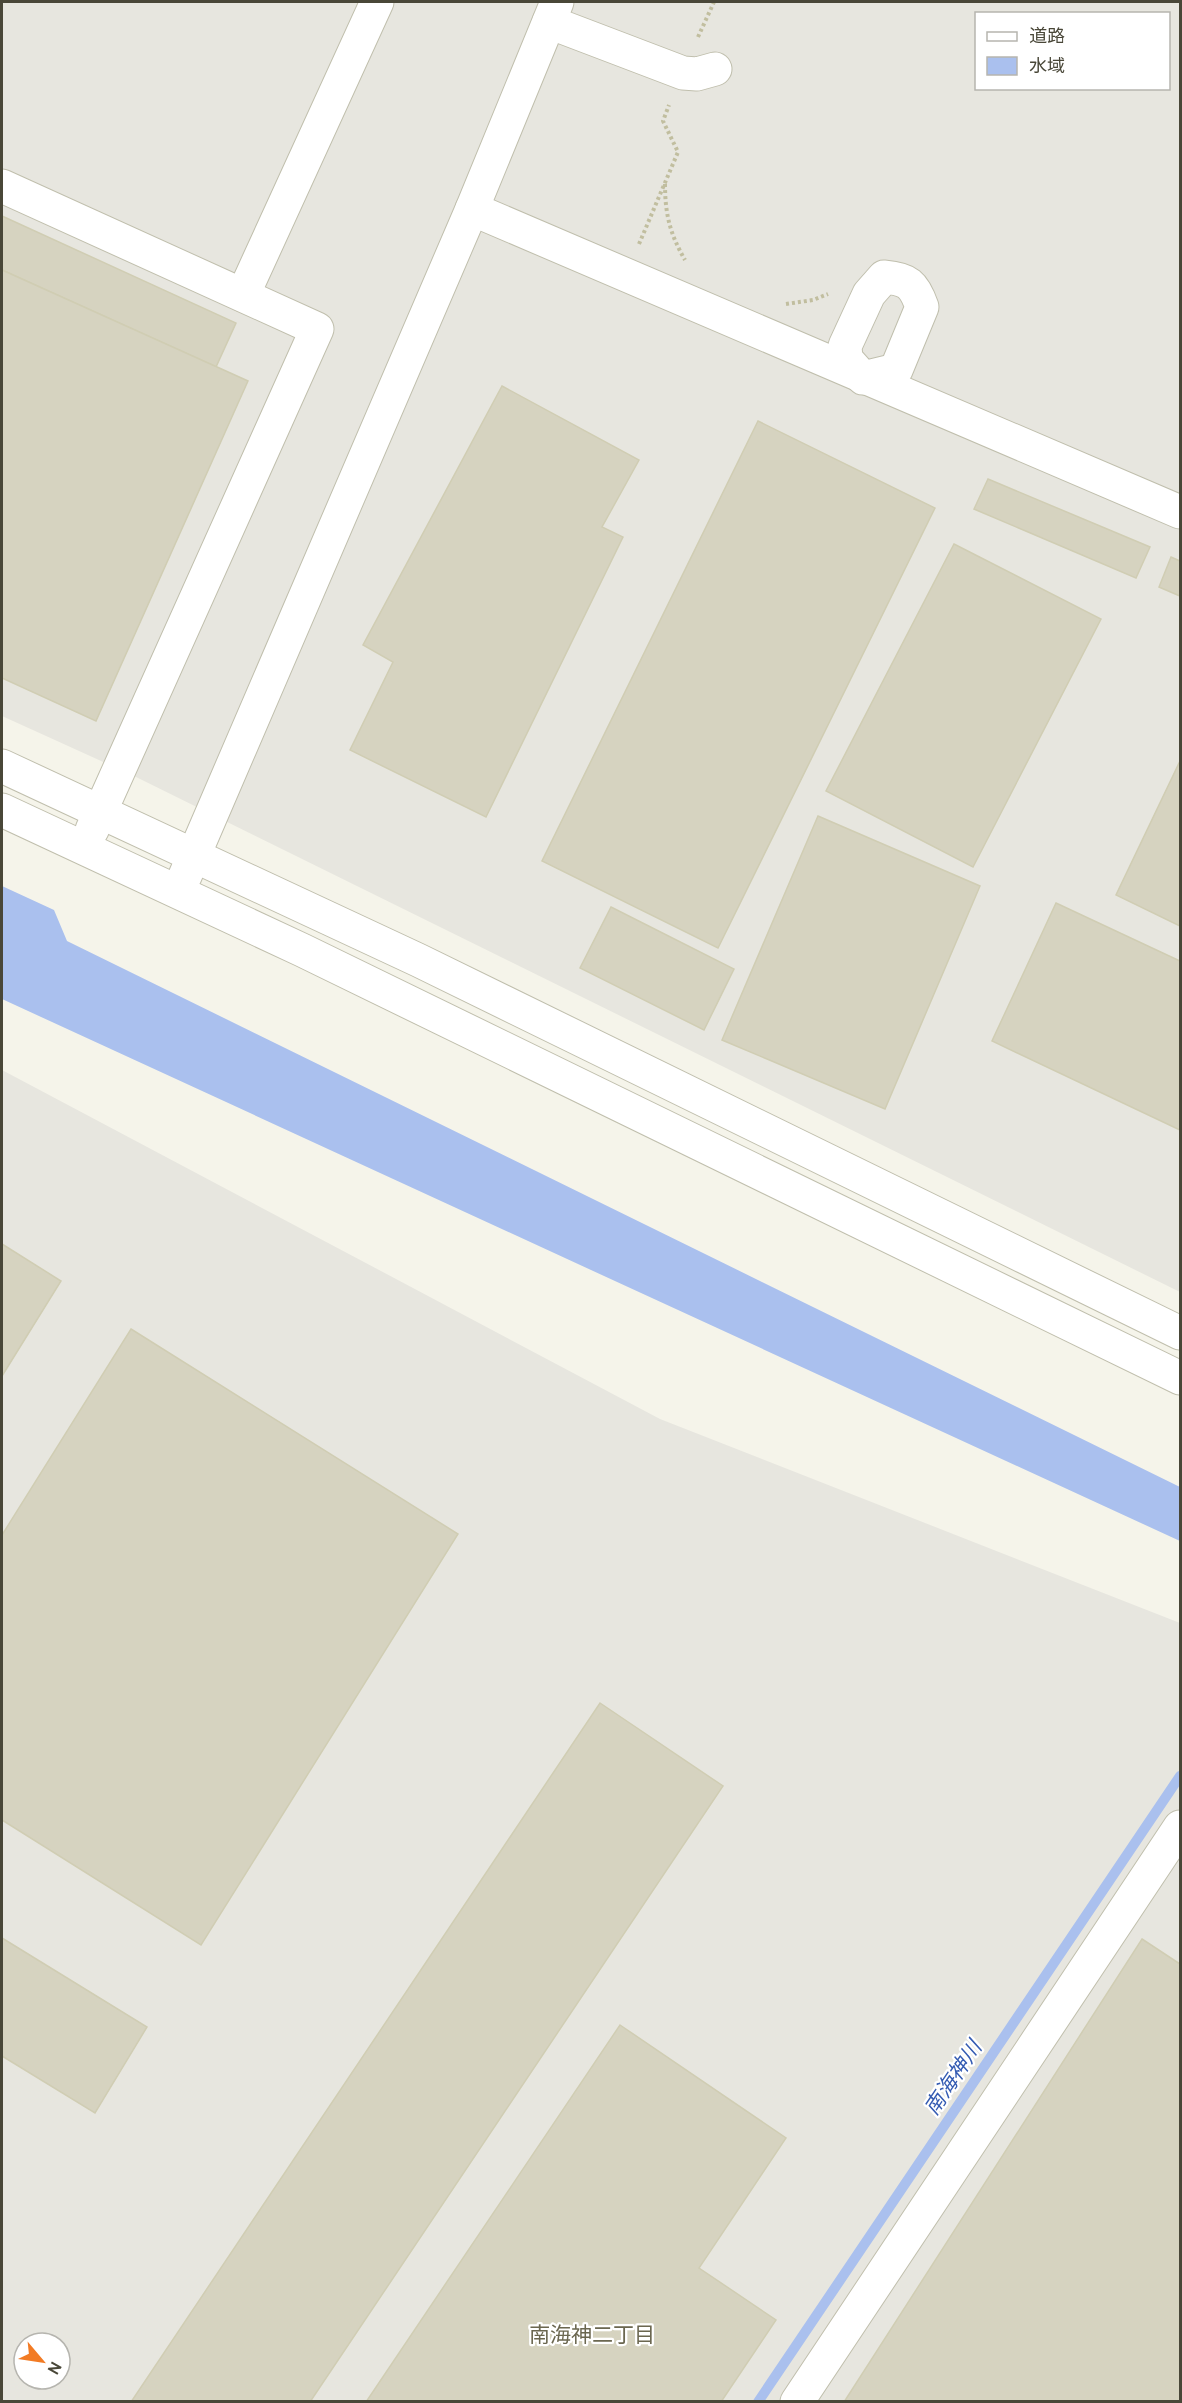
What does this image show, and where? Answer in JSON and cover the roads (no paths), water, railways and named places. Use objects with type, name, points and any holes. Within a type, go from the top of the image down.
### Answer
[{"type":"street","points":[[243,295],[377,2]]},
{"type":"street","points":[[178,891],[472,209],[553,12],[683,73],[697,74],[715,69]]},
{"type":"street","points":[[2,186],[317,329],[84,848]]},
{"type":"street","points":[[472,209],[1180,512]]},
{"type":"street","points":[[2,766],[418,960],[1180,1333]]},
{"type":"street","points":[[2,810],[178,891],[1180,1378]]},
{"type":"street","points":[[798,2402],[1180,1827]]},
{"type":"water","points":[[2,886],[54,910],[67,941],[1180,1487],[1180,1541],[2,999]]},
{"type":"waterway","name":"南海神川","points":[[758,2402],[1180,1776]]},
{"type":"district","name":"南海神二丁目","points":[[592,2335]]}]
